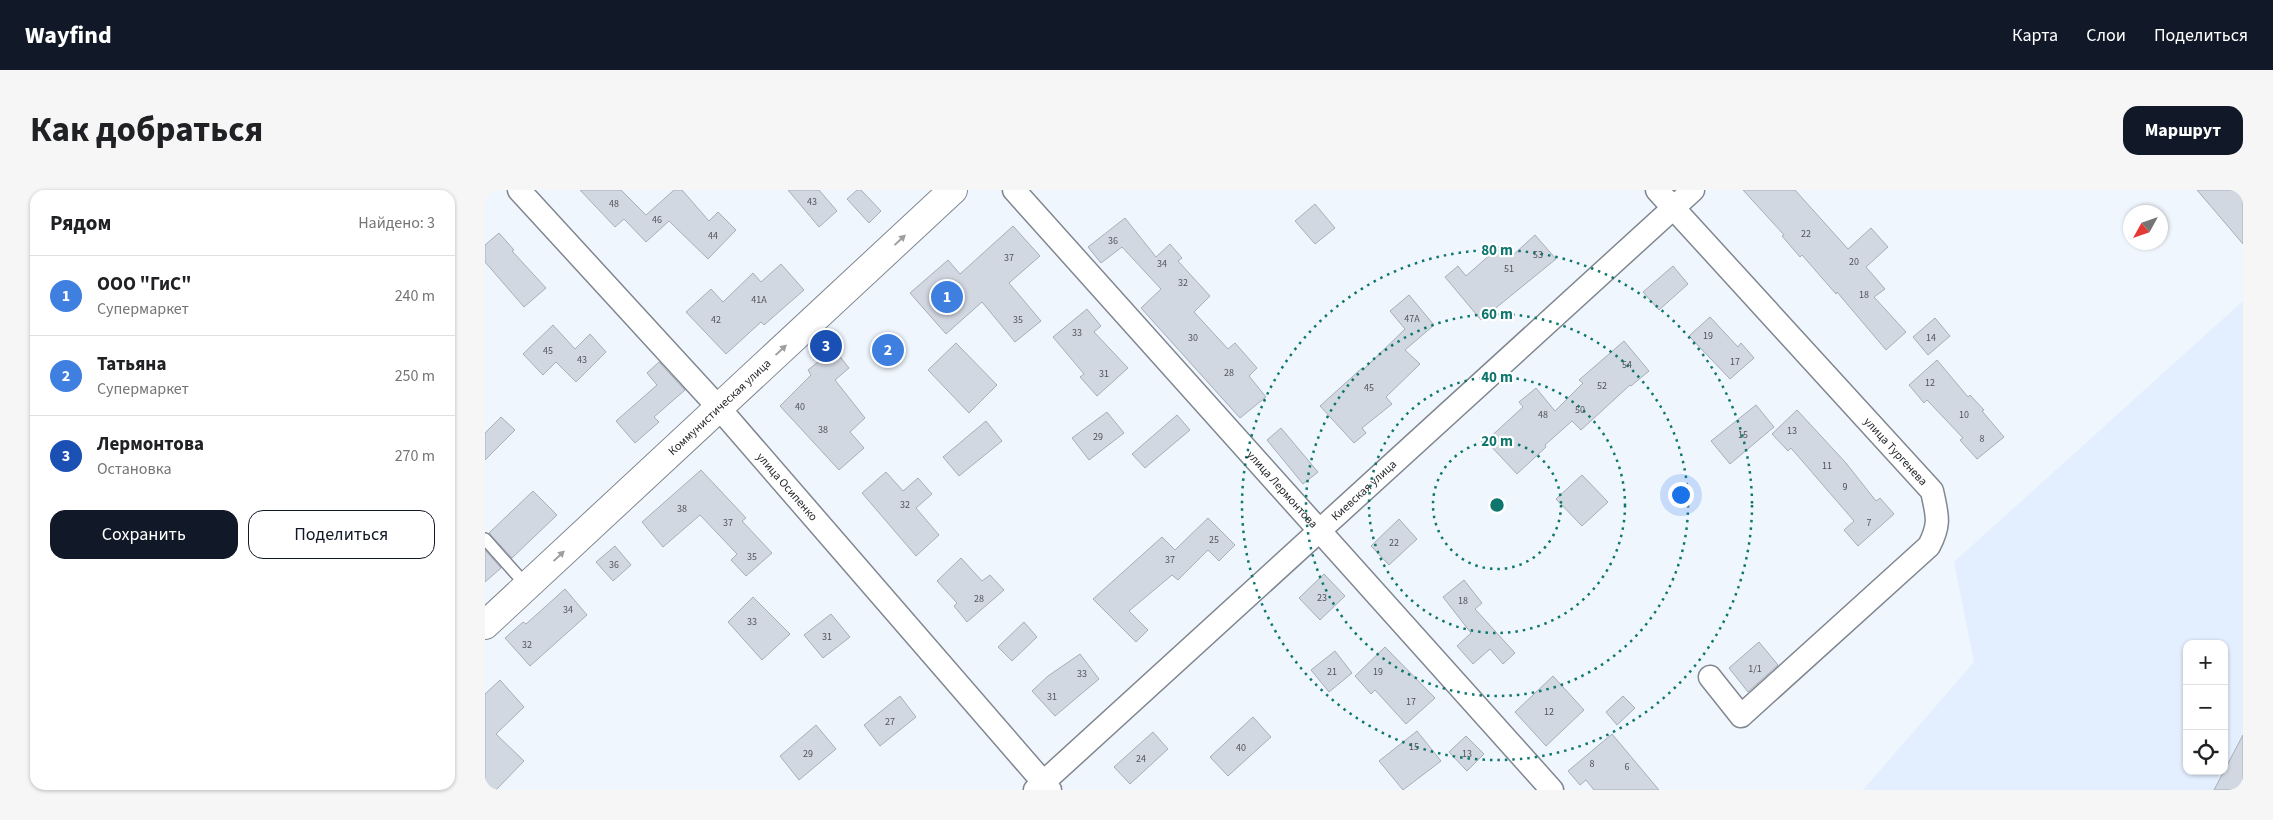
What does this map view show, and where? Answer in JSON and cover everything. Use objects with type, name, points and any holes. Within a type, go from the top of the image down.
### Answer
[{"type":"street","name":"улица Осипенко","points":[[519,190],[719,408],[1043,788]]},
{"type":"street","name":"Коммунистическая улица","points":[[485,625],[953,190]]},
{"type":"street","name":"улица Лермонтова","points":[[1014,190],[1552,790]]},
{"type":"street","name":"улица Тургенева","points":[[1657,190],[1932,491],[1937,514],[1937,531],[1929,546],[1741,716],[1710,677]]},
{"type":"street","name":"Киевская улица","points":[[1043,788],[1693,190]]},
{"type":"lane","points":[[485,539],[527,586]]},
{"type":"shaded area","points":[[2243,301],[2243,790],[1863,790],[1974,662],[1954,562]]},
{"type":"building","points":[[580,190],[621,190],[646,215],[674,190],[682,190],[709,221],[718,212],[736,230],[708,259],[669,221],[646,242],[624,219],[615,227]]},
{"type":"building","points":[[788,190],[819,190],[837,211],[819,227]]},
{"type":"building","points":[[857,190],[861,190],[881,211],[869,223],[847,199]]},
{"type":"building","points":[[1743,190],[1795,190],[1848,249],[1871,228],[1888,247],[1866,267],[1885,289],[1874,297],[1906,332],[1886,350],[1837,292],[1836,294],[1802,255],[1800,257],[1782,236],[1784,235]]},
{"type":"building","points":[[2197,190],[2243,190],[2243,244]]},
{"type":"building","points":[[1315,204],[1335,228],[1315,244],[1295,221]]},
{"type":"building","points":[[1125,218],[1156,257],[1170,244],[1182,258],[1178,261],[1210,296],[1194,312],[1228,349],[1235,343],[1257,368],[1249,376],[1266,397],[1240,418],[1141,308],[1161,289],[1122,247],[1101,263],[1088,247]]},
{"type":"building","points":[[1013,226],[1040,256],[1009,283],[1041,321],[1015,342],[982,302],[946,334],[910,293],[948,260],[960,274]]},
{"type":"building","points":[[499,233],[514,250],[512,251],[546,288],[524,307],[485,262],[485,245]]},
{"type":"building","points":[[1535,235],[1556,259],[1481,320],[1445,277],[1458,266],[1466,276],[1501,245],[1512,256]]},
{"type":"building","points":[[781,264],[804,290],[764,325],[761,322],[726,354],[686,312],[711,289],[723,302],[753,273],[761,282]]},
{"type":"building","points":[[1673,266],[1688,284],[1659,310],[1643,292]]},
{"type":"building","points":[[1409,295],[1434,325],[1405,350],[1420,364],[1386,397],[1392,404],[1362,428],[1366,433],[1354,443],[1320,406],[1362,368],[1363,370],[1405,329],[1390,311]]},
{"type":"building","points":[[1087,309],[1101,326],[1094,332],[1128,368],[1097,396],[1080,377],[1084,374],[1053,337]]},
{"type":"building","points":[[1710,317],[1738,347],[1741,343],[1754,358],[1730,379],[1689,336]]},
{"type":"building","points":[[1935,318],[1950,336],[1928,355],[1913,337]]},
{"type":"building","points":[[553,325],[575,349],[590,334],[606,352],[576,382],[556,362],[543,375],[523,354]]},
{"type":"building","points":[[1624,341],[1649,371],[1630,385],[1581,430],[1572,421],[1517,474],[1486,441],[1523,407],[1519,402],[1536,388],[1555,411],[1583,383],[1579,380]]},
{"type":"building","points":[[956,343],[997,385],[969,413],[928,370]]},
{"type":"building","points":[[834,349],[849,368],[835,380],[865,418],[850,432],[864,448],[839,470],[780,406],[811,375],[808,370]]},
{"type":"building","points":[[1937,360],[1968,397],[1970,395],[1984,410],[1982,411],[2004,437],[1977,459],[1960,440],[1963,438],[1927,400],[1924,403],[1909,385]]},
{"type":"building","points":[[659,362],[685,390],[654,417],[659,422],[635,443],[616,421],[657,385],[647,373]]},
{"type":"building","points":[[1756,405],[1774,427],[1730,464],[1711,441]]},
{"type":"building","points":[[1797,410],[1846,463],[1876,501],[1880,498],[1894,514],[1858,546],[1844,530],[1854,521],[1791,448],[1788,451],[1772,434]]},
{"type":"building","points":[[1107,412],[1124,433],[1089,460],[1072,438]]},
{"type":"building","points":[[1177,415],[1190,430],[1145,468],[1132,454]]},
{"type":"building","points":[[501,417],[515,430],[485,460],[485,433]]},
{"type":"building","points":[[986,421],[1002,441],[959,476],[943,457]]},
{"type":"building","points":[[1281,428],[1318,472],[1303,484],[1267,440]]},
{"type":"building","points":[[701,470],[746,518],[742,521],[772,553],[746,576],[731,560],[737,554],[700,515],[663,547],[642,522]]},
{"type":"building","points":[[886,472],[903,491],[918,478],[932,494],[916,508],[939,535],[916,556],[862,493]]},
{"type":"building","points":[[1582,475],[1608,502],[1582,526],[1556,499]]},
{"type":"building","points":[[533,491],[557,515],[512,558],[489,533]]},
{"type":"building","points":[[1208,518],[1235,545],[1219,561],[1208,550],[1178,580],[1172,575],[1129,611],[1148,630],[1136,642],[1093,599],[1162,537],[1175,550]]},
{"type":"building","points":[[1399,519],[1417,539],[1389,565],[1371,546]]},
{"type":"building","points":[[615,546],[631,565],[613,581],[596,562]]},
{"type":"building","points":[[485,550],[501,568],[485,582]]},
{"type":"building","points":[[961,558],[982,581],[990,575],[1004,590],[967,622],[954,606],[957,603],[937,581]]},
{"type":"building","points":[[1324,574],[1345,596],[1320,620],[1299,598]]},
{"type":"building","points":[[1464,580],[1482,603],[1475,609],[1515,653],[1503,664],[1490,649],[1473,664],[1457,646],[1471,633],[1443,597]]},
{"type":"building","points":[[565,589],[587,615],[530,666],[505,638],[523,622],[526,624]]},
{"type":"building","points":[[753,597],[790,634],[762,660],[728,622]]},
{"type":"building","points":[[831,614],[850,637],[823,658],[804,635]]},
{"type":"building","points":[[1024,622],[1037,637],[1012,661],[998,647]]},
{"type":"building","points":[[1759,642],[1778,665],[1748,692],[1729,668]]},
{"type":"building","points":[[1385,647],[1435,698],[1406,724],[1375,690],[1371,694],[1355,676]]},
{"type":"building","points":[[1335,651],[1352,673],[1329,692],[1311,670]]},
{"type":"building","points":[[1080,654],[1099,679],[1055,716],[1032,691],[1048,676]]},
{"type":"building","points":[[1553,676],[1584,710],[1546,746],[1515,712]]},
{"type":"building","points":[[500,680],[524,707],[496,734],[524,761],[496,790],[485,790],[485,694]]},
{"type":"building","points":[[900,696],[916,717],[880,746],[864,725]]},
{"type":"building","points":[[1623,696],[1635,708],[1617,725],[1606,712]]},
{"type":"building","points":[[1253,717],[1271,737],[1228,776],[1210,757]]},
{"type":"building","points":[[816,725],[836,749],[799,780],[780,756]]},
{"type":"building","points":[[1417,731],[1441,761],[1403,790],[1379,761]]},
{"type":"building","points":[[1153,732],[1168,749],[1130,784],[1114,767]]},
{"type":"building","points":[[1612,734],[1659,790],[1594,790],[1586,780],[1580,785],[1568,771]]},
{"type":"building","points":[[2243,735],[2243,790],[2214,790],[2222,775],[2228,775],[2228,763]]},
{"type":"building","points":[[1466,736],[1484,754],[1467,771],[1449,752]]},
{"type":"place","name":"ООО \"ГиС\"","points":[[947,297]]},
{"type":"place","name":"Лермонтова","points":[[826,346]]},
{"type":"place","name":"Татьяна","points":[[888,350]]}]
